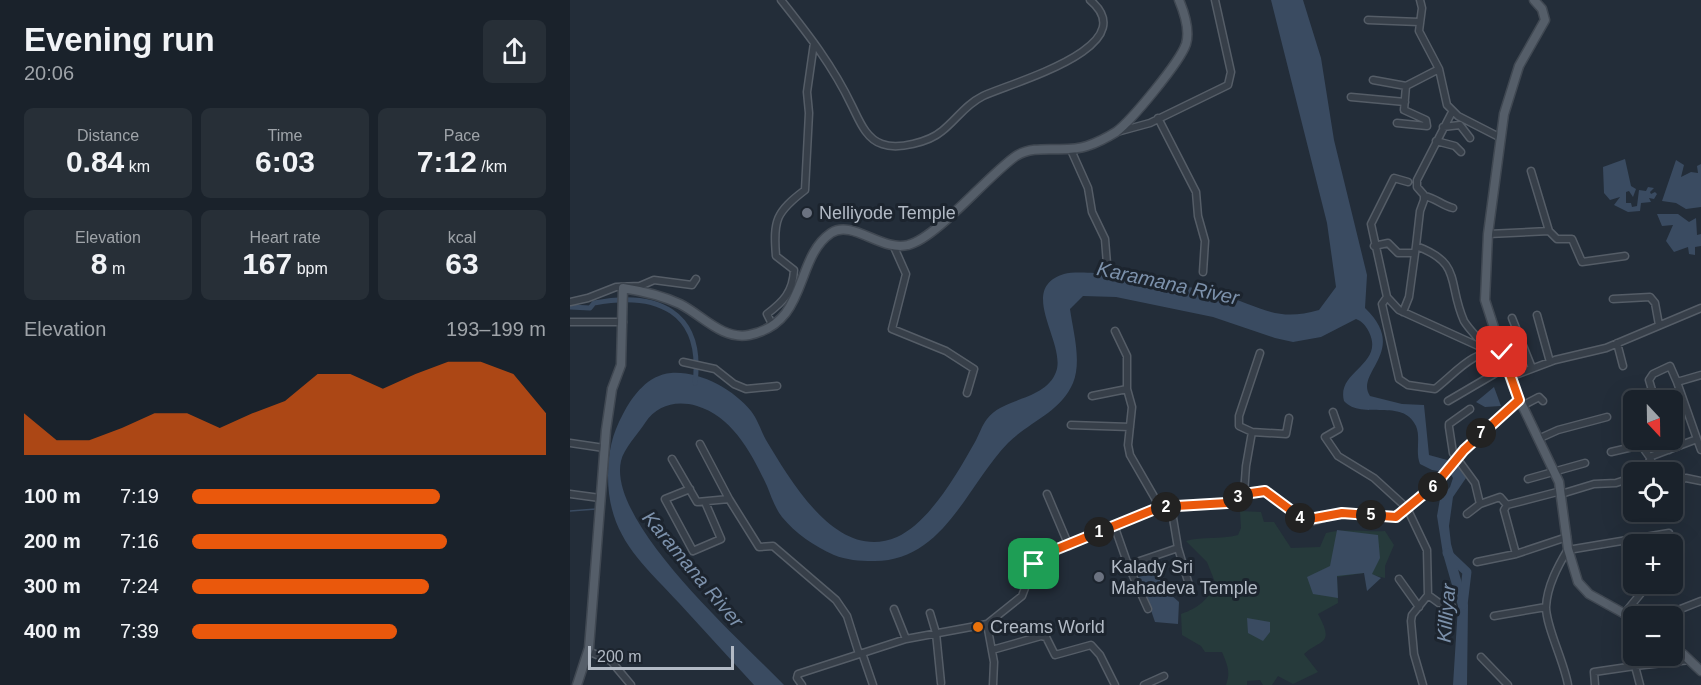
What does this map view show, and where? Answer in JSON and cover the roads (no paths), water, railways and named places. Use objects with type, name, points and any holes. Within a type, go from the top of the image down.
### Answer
[{"type":"main road","points":[[577,685],[588,651],[604,448],[612,390],[621,365],[624,288],[680,304],[720,330],[739,335],[759,332],[787,312],[795,300],[812,259],[831,233],[840,229],[853,230],[894,248],[910,245],[930,233],[1022,153],[1071,150],[1088,146],[1117,132],[1178,63],[1187,42],[1186,23],[1179,0]]},
{"type":"main road","points":[[1536,1],[1545,20],[1511,86],[1501,138],[1488,234],[1485,300],[1506,367],[1555,473],[1561,493],[1568,549],[1578,582],[1583,589],[1623,613]]},
{"type":"main road","points":[[1683,655],[1701,671]]},
{"type":"street","points":[[781,0],[840,81],[864,130],[879,143],[896,147],[936,136],[964,107],[982,96],[1040,74],[1089,49],[1098,40],[1103,24],[1098,7],[1090,0]]},
{"type":"street","points":[[1117,132],[1146,124],[1228,85],[1231,72],[1215,0]]},
{"type":"street","points":[[1420,0],[1422,8],[1419,31],[1439,69],[1448,105],[1452,112],[1501,138]]},
{"type":"street","points":[[1368,20],[1419,22]]},
{"type":"street","points":[[772,324],[767,314],[790,293],[794,281],[794,270],[776,256],[774,234],[777,216],[784,206],[805,190],[808,160],[807,92],[814,43]]},
{"type":"street","points":[[1373,80],[1406,86],[1439,69]]},
{"type":"street","points":[[1397,123],[1424,128],[1428,123],[1404,110],[1406,86]]},
{"type":"street","points":[[1351,97],[1405,102]]},
{"type":"street","points":[[1452,112],[1417,180],[1417,187],[1424,196],[1436,198],[1443,205],[1453,208]]},
{"type":"street","points":[[1158,118],[1196,192],[1198,216],[1205,241],[1203,272]]},
{"type":"street","points":[[1443,127],[1460,125],[1470,138]]},
{"type":"street","points":[[1436,141],[1455,146],[1461,152]]},
{"type":"street","points":[[1071,150],[1088,188],[1092,212],[1104,239],[1107,264]]},
{"type":"street","points":[[1531,171],[1549,231],[1557,239],[1572,239],[1582,262],[1625,256]]},
{"type":"street","points":[[1408,182],[1394,178],[1371,224],[1386,297],[1403,312],[1488,351],[1502,352]]},
{"type":"street","points":[[1403,312],[1409,297],[1424,196]]},
{"type":"street","points":[[1488,234],[1549,231]]},
{"type":"street","points":[[1374,246],[1388,243],[1398,253],[1415,250],[1443,258],[1450,272],[1465,322],[1488,351]]},
{"type":"street","points":[[894,248],[906,274],[892,329],[946,351],[974,369],[967,393]]},
{"type":"street","points":[[570,302],[616,287],[624,288],[664,280],[693,285],[696,279]]},
{"type":"street","points":[[1386,297],[1382,304],[1397,372],[1403,383],[1436,388],[1471,359],[1488,351]]},
{"type":"street","points":[[1613,299],[1650,297],[1655,303],[1659,325]]},
{"type":"street","points":[[1510,376],[1617,343],[1701,308]]},
{"type":"street","points":[[1537,315],[1550,362]]},
{"type":"street","points":[[1512,318],[1532,368]]},
{"type":"street","points":[[570,322],[623,322]]},
{"type":"street","points":[[1115,331],[1127,356],[1127,390],[1132,407],[1130,455],[1160,507]]},
{"type":"street","points":[[1617,343],[1623,366]]},
{"type":"street","points":[[1260,353],[1239,416],[1239,426],[1252,432],[1286,434],[1289,418]]},
{"type":"street","points":[[683,362],[720,372],[734,384],[746,389],[777,386]]},
{"type":"street","points":[[1652,390],[1649,380],[1653,374],[1670,366],[1701,450]]},
{"type":"street","points":[[1448,401],[1506,367]]},
{"type":"street","points":[[1677,382],[1701,375]]},
{"type":"street","points":[[1092,396],[1127,390]]},
{"type":"street","points":[[802,685],[797,678],[798,674],[906,639],[987,624],[1022,596],[1034,564],[1045,554],[1160,507],[1227,503],[1244,494],[1265,491],[1308,521],[1342,513],[1396,517],[1436,484],[1455,459],[1521,403],[1539,397],[1543,401]]},
{"type":"street","points":[[1470,410],[1449,424],[1455,459],[1469,472],[1479,495],[1480,504]]},
{"type":"street","points":[[1333,412],[1339,429],[1325,437],[1333,451],[1374,478],[1407,508],[1427,550],[1428,595],[1411,621],[1414,654],[1423,685]]},
{"type":"street","points":[[1538,439],[1558,430],[1607,417]]},
{"type":"street","points":[[1071,425],[1130,427]]},
{"type":"street","points":[[1244,494],[1252,432]]},
{"type":"street","points":[[1683,444],[1697,439]]},
{"type":"street","points":[[570,443],[604,448]]},
{"type":"street","points":[[700,444],[729,499],[759,547],[773,546],[836,600],[847,616],[873,685]]},
{"type":"street","points":[[1611,452],[1641,445],[1651,459]]},
{"type":"street","points":[[1649,462],[1669,450]]},
{"type":"street","points":[[672,459],[697,501],[729,499]]},
{"type":"street","points":[[1528,478],[1555,473],[1585,462]]},
{"type":"street","points":[[1683,479],[1701,481]]},
{"type":"street","points":[[1516,554],[1504,510],[1507,505],[1594,484],[1623,481]]},
{"type":"street","points":[[690,489],[662,500],[693,551],[721,539],[705,502]]},
{"type":"street","points":[[570,494],[600,498]]},
{"type":"street","points":[[1047,494],[1069,546]]},
{"type":"street","points":[[1467,514],[1480,504],[1500,497],[1507,505]]},
{"type":"street","points":[[1171,506],[1178,548],[1190,588]]},
{"type":"street","points":[[1114,525],[1128,565],[1148,609]]},
{"type":"street","points":[[1568,685],[1565,666],[1546,607],[1556,571],[1568,549],[1669,533]]},
{"type":"street","points":[[1476,562],[1516,554],[1567,537]]},
{"type":"street","points":[[1128,565],[1178,548]]},
{"type":"street","points":[[1399,579],[1419,607]]},
{"type":"street","points":[[1631,606],[1640,594]]},
{"type":"street","points":[[1428,595],[1439,603],[1450,603],[1454,609]]},
{"type":"street","points":[[1683,608],[1701,601]]},
{"type":"street","points":[[1494,616],[1546,607]]},
{"type":"street","points":[[894,609],[906,639]]},
{"type":"street","points":[[930,613],[936,633],[940,683]]},
{"type":"street","points":[[987,624],[992,650],[993,685]]},
{"type":"street","points":[[992,650],[1041,636],[1046,637],[1055,655],[1091,645],[1100,655],[1115,685]]},
{"type":"street","points":[[588,651],[611,661],[631,685]]},
{"type":"street","points":[[1481,657],[1508,685]]},
{"type":"street","points":[[1683,661],[1691,660]]},
{"type":"street","points":[[1595,685],[1594,672],[1635,666],[1640,685]]},
{"type":"street","points":[[1144,685],[1164,676]]},
{"type":"water","name":"Karamana River","points":[[1271,0],[1303,0],[1321,58],[1334,140],[1367,275],[1365,308],[1377,323],[1383,337],[1382,348],[1367,387],[1370,396],[1402,404],[1424,405],[1429,455],[1458,463],[1466,478],[1453,497],[1449,526],[1451,544],[1468,605],[1467,685],[1453,685],[1458,606],[1443,554],[1437,516],[1440,499],[1450,487],[1453,478],[1450,473],[1432,470],[1420,464],[1418,435],[1416,426],[1410,417],[1392,411],[1352,407],[1344,401],[1343,391],[1347,382],[1371,352],[1372,343],[1364,324],[1356,319],[1321,337],[1293,342],[1213,317],[1116,297],[1083,296],[1070,309],[1077,365],[1073,383],[1067,393],[1053,409],[1008,443],[935,536],[917,549],[897,558],[872,561],[843,558],[819,548],[799,534],[787,523],[775,506],[755,462],[740,438],[710,411],[689,404],[674,404],[661,408],[650,417],[628,446],[621,461],[622,487],[635,516],[656,548],[682,580],[784,685],[754,685],[640,561],[620,532],[609,497],[609,459],[616,429],[631,400],[648,382],[671,373],[693,375],[715,383],[735,395],[751,411],[789,476],[818,514],[836,529],[855,539],[875,542],[897,537],[909,530],[932,508],[960,467],[985,421],[994,412],[1034,394],[1051,381],[1056,372],[1058,360],[1043,304],[1044,292],[1050,281],[1064,274],[1117,275],[1219,294],[1279,314],[1290,315],[1319,310],[1336,287],[1327,223]]},
{"type":"water","points":[[1625,159],[1631,186],[1636,189],[1633,197],[1629,191],[1626,192],[1626,203],[1631,203],[1632,207],[1637,206],[1639,190],[1646,191],[1648,187],[1654,188],[1651,194],[1655,192],[1657,194],[1654,199],[1649,198],[1651,202],[1641,203],[1640,211],[1628,212],[1614,205],[1620,197],[1610,200],[1604,193],[1603,167]]},
{"type":"water","points":[[1676,160],[1684,165],[1681,177],[1691,172],[1698,173],[1697,166],[1701,164],[1701,207],[1686,209],[1676,203],[1662,201]]},
{"type":"water","points":[[1657,214],[1678,214],[1689,222],[1696,218],[1697,235],[1701,234],[1701,246],[1695,247],[1695,255],[1689,254],[1688,247],[1674,252],[1666,241],[1673,225],[1662,226]]},
{"type":"water","points":[[1494,387],[1501,406],[1485,407],[1476,402]]},
{"type":"water","points":[[1337,530],[1378,535],[1380,558],[1372,574],[1381,578],[1367,591],[1364,573],[1337,576],[1338,598],[1313,594],[1307,577],[1330,566]]},
{"type":"water","points":[[1161,572],[1170,594],[1179,602],[1178,624],[1155,622],[1143,587],[1135,580],[1138,577]]},
{"type":"water","points":[[1247,618],[1270,622],[1270,632],[1263,641],[1248,633]]},
{"type":"waterway","points":[[570,307],[590,308],[594,303],[638,300],[656,304],[672,312],[684,323],[692,338],[696,358],[695,383]]},
{"type":"waterway","points":[[570,511],[596,509]]},
{"type":"waterway","name":"Killiyar","points":[[1447,553],[1467,572],[1463,605]]},
{"type":"place","name":"Nelliyode Temple","points":[[807,213]]},
{"type":"place","name":"Kalady Sri Mahadeva Temple","points":[[1099,577]]},
{"type":"place","name":"Creams World","points":[[978,627]]}]
